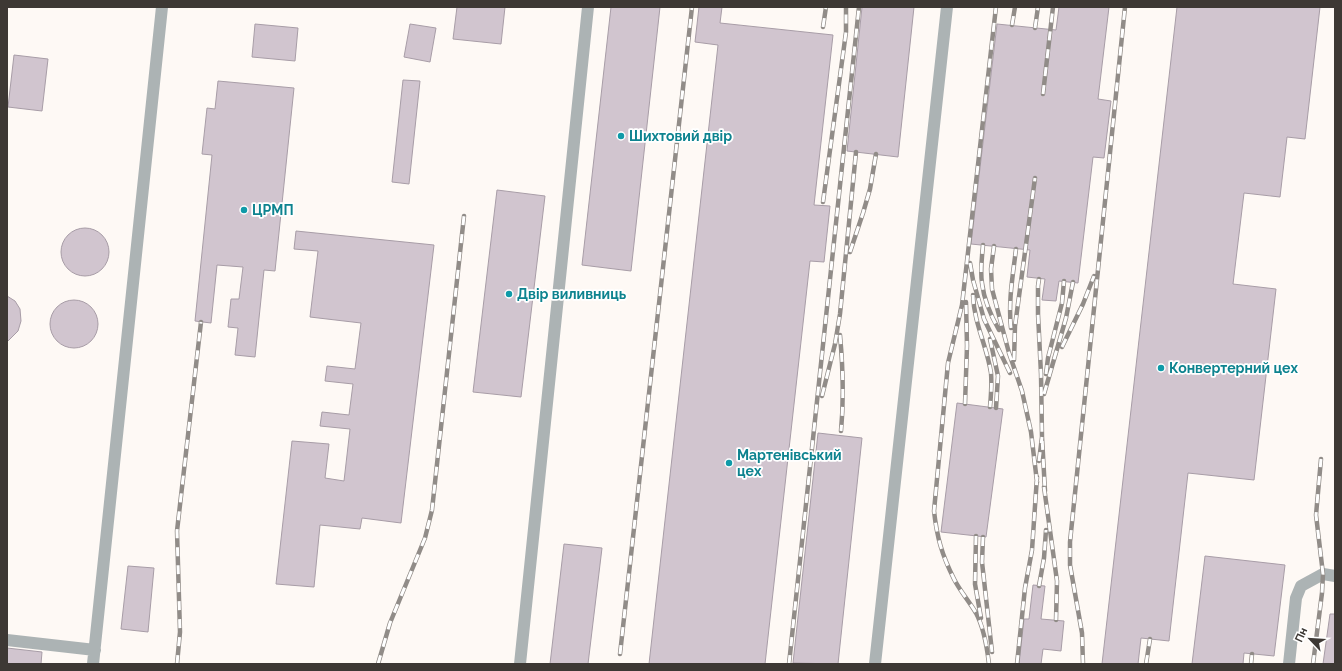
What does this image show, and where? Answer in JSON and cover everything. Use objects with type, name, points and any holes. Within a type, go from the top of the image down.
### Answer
[{"type":"lane","points":[[93,664],[162,7]]},
{"type":"lane","points":[[520,664],[588,7]]},
{"type":"lane","points":[[875,664],[947,7]]},
{"type":"lane","points":[[1289,664],[1296,598],[1301,586],[1323,574],[1335,576]]},
{"type":"lane","points":[[7,640],[95,650]]},
{"type":"building","points":[[457,7],[505,7],[501,44],[453,39]]},
{"type":"building","name":"Шихтовий двір","points":[[611,7],[660,7],[631,271],[582,265]]},
{"type":"building","name":"Мартенівський цех","points":[[699,7],[722,7],[720,23],[833,35],[814,205],[830,206],[824,262],[810,261],[765,664],[649,664],[718,45],[695,42]]},
{"type":"building","points":[[862,7],[914,7],[898,157],[847,151]]},
{"type":"building","points":[[1059,7],[1109,7],[1098,99],[1111,101],[1104,158],[1093,157],[1078,283],[1059,281],[1056,301],[1042,300],[1045,279],[1027,277],[1030,250],[971,244],[997,24],[1056,30]]},
{"type":"building","points":[[1177,7],[1320,7],[1305,139],[1287,137],[1280,197],[1244,193],[1233,284],[1276,289],[1254,480],[1188,473],[1169,641],[1141,638],[1138,664],[1102,664]]},
{"type":"building","points":[[255,24],[298,28],[295,61],[252,57]]},
{"type":"building","points":[[410,24],[436,28],[430,62],[404,57]]},
{"type":"building","points":[[14,55],[48,59],[42,111],[8,107]]},
{"type":"building","points":[[403,80],[420,81],[409,184],[392,182]]},
{"type":"building","name":"ЦРМП","points":[[218,81],[294,88],[275,271],[264,270],[255,357],[235,355],[238,328],[228,327],[231,299],[239,299],[243,267],[217,265],[211,323],[195,321],[212,155],[202,154],[207,108],[215,109]]},
{"type":"building","name":"Двір виливниць","points":[[497,190],[545,196],[521,397],[473,392]]},
{"type":"building","points":[[80,228],[90,228],[99,232],[105,238],[109,247],[109,257],[105,266],[99,272],[90,276],[80,276],[71,272],[65,266],[61,257],[61,247],[65,238],[71,232]]},
{"type":"building","points":[[296,231],[434,245],[401,523],[362,518],[360,529],[320,525],[314,587],[276,584],[292,441],[329,444],[325,478],[344,481],[350,429],[320,426],[322,412],[349,415],[353,384],[325,381],[327,366],[355,369],[361,323],[310,317],[318,251],[294,249]]},
{"type":"building","points":[[7,296],[15,301],[20,309],[21,321],[18,331],[7,342]]},
{"type":"building","points":[[69,300],[79,300],[88,304],[94,310],[98,319],[98,329],[94,338],[88,344],[79,348],[69,348],[60,344],[54,338],[50,329],[50,319],[54,310],[60,304]]},
{"type":"building","points":[[957,403],[1003,409],[986,537],[941,532]]},
{"type":"building","points":[[818,433],[862,438],[838,664],[793,663]]},
{"type":"building","points":[[564,544],[602,548],[588,664],[550,664]]},
{"type":"building","points":[[1205,556],[1285,565],[1274,656],[1244,653],[1243,664],[1192,664]]},
{"type":"building","points":[[128,566],[154,568],[148,632],[121,629]]},
{"type":"building","points":[[1033,585],[1045,586],[1041,619],[1064,621],[1061,651],[1043,649],[1041,664],[1019,664],[1024,619],[1029,619]]},
{"type":"building","points":[[1330,614],[1335,614],[1335,664],[1323,664]]},
{"type":"building","points":[[7,648],[42,652],[41,664],[7,664]]},
{"type":"railway","points":[[620,654],[692,7]]},
{"type":"railway","points":[[823,27],[826,7]]},
{"type":"railway","points":[[823,202],[846,32],[846,7]]},
{"type":"railway","points":[[789,664],[859,7]]},
{"type":"railway","points":[[989,664],[985,638],[979,619],[956,583],[943,554],[938,538],[934,511],[948,363],[962,305],[996,7]]},
{"type":"railway","points":[[1012,25],[1015,7]]},
{"type":"railway","points":[[1035,28],[1038,7]]},
{"type":"railway","points":[[1043,94],[1053,7]]},
{"type":"railway","points":[[1083,664],[1082,633],[1070,565],[1070,542],[1125,7]]},
{"type":"railway","points":[[822,396],[835,344],[840,314],[856,152]]},
{"type":"railway","points":[[850,252],[870,189],[876,154]]},
{"type":"railway","points":[[1014,360],[1015,326],[1035,178]]},
{"type":"railway","points":[[378,664],[390,623],[425,538],[432,510],[464,216]]},
{"type":"railway","points":[[983,245],[981,278],[984,296],[999,330]]},
{"type":"railway","points":[[994,246],[991,269],[992,289],[1009,353],[1022,391],[1031,432],[1037,482]]},
{"type":"railway","points":[[1011,328],[1010,298],[1016,249]]},
{"type":"railway","points":[[970,263],[973,280],[984,319],[1010,373]]},
{"type":"railway","points":[[1062,347],[1083,304],[1094,276]]},
{"type":"railway","points":[[1039,279],[1038,314],[1045,491]]},
{"type":"railway","points":[[1046,374],[1048,358],[1062,303],[1064,281]]},
{"type":"railway","points":[[1044,394],[1066,318],[1073,282]]},
{"type":"railway","points":[[973,295],[978,325],[991,373],[990,407]]},
{"type":"railway","points":[[965,404],[967,346],[966,302]]},
{"type":"railway","points":[[177,664],[180,632],[177,531],[201,322]]},
{"type":"railway","points":[[840,335],[843,383],[841,431]]},
{"type":"railway","points":[[990,339],[998,376],[996,408]]},
{"type":"railway","points":[[1039,461],[1042,437]]},
{"type":"railway","points":[[1313,664],[1323,574],[1316,515],[1321,459]]},
{"type":"railway","points":[[1017,664],[1025,588],[1032,550],[1037,477]]},
{"type":"railway","points":[[1044,487],[1057,581],[1056,620]]},
{"type":"railway","points":[[1039,586],[1044,558],[1046,530]]},
{"type":"railway","points":[[976,536],[975,584],[981,618]]},
{"type":"railway","points":[[983,537],[982,562],[992,652]]},
{"type":"railway","points":[[1146,664],[1150,639]]},
{"type":"railway","points":[[1251,664],[1252,654]]},
{"type":"place","name":"Шихтовий двір","points":[[621,136]]},
{"type":"place","name":"ЦРМП","points":[[244,210]]},
{"type":"place","name":"Двір виливниць","points":[[509,294]]},
{"type":"place","name":"Конвертерний цех","points":[[1161,368]]},
{"type":"place","name":"Мартенівський цех","points":[[729,463]]}]
